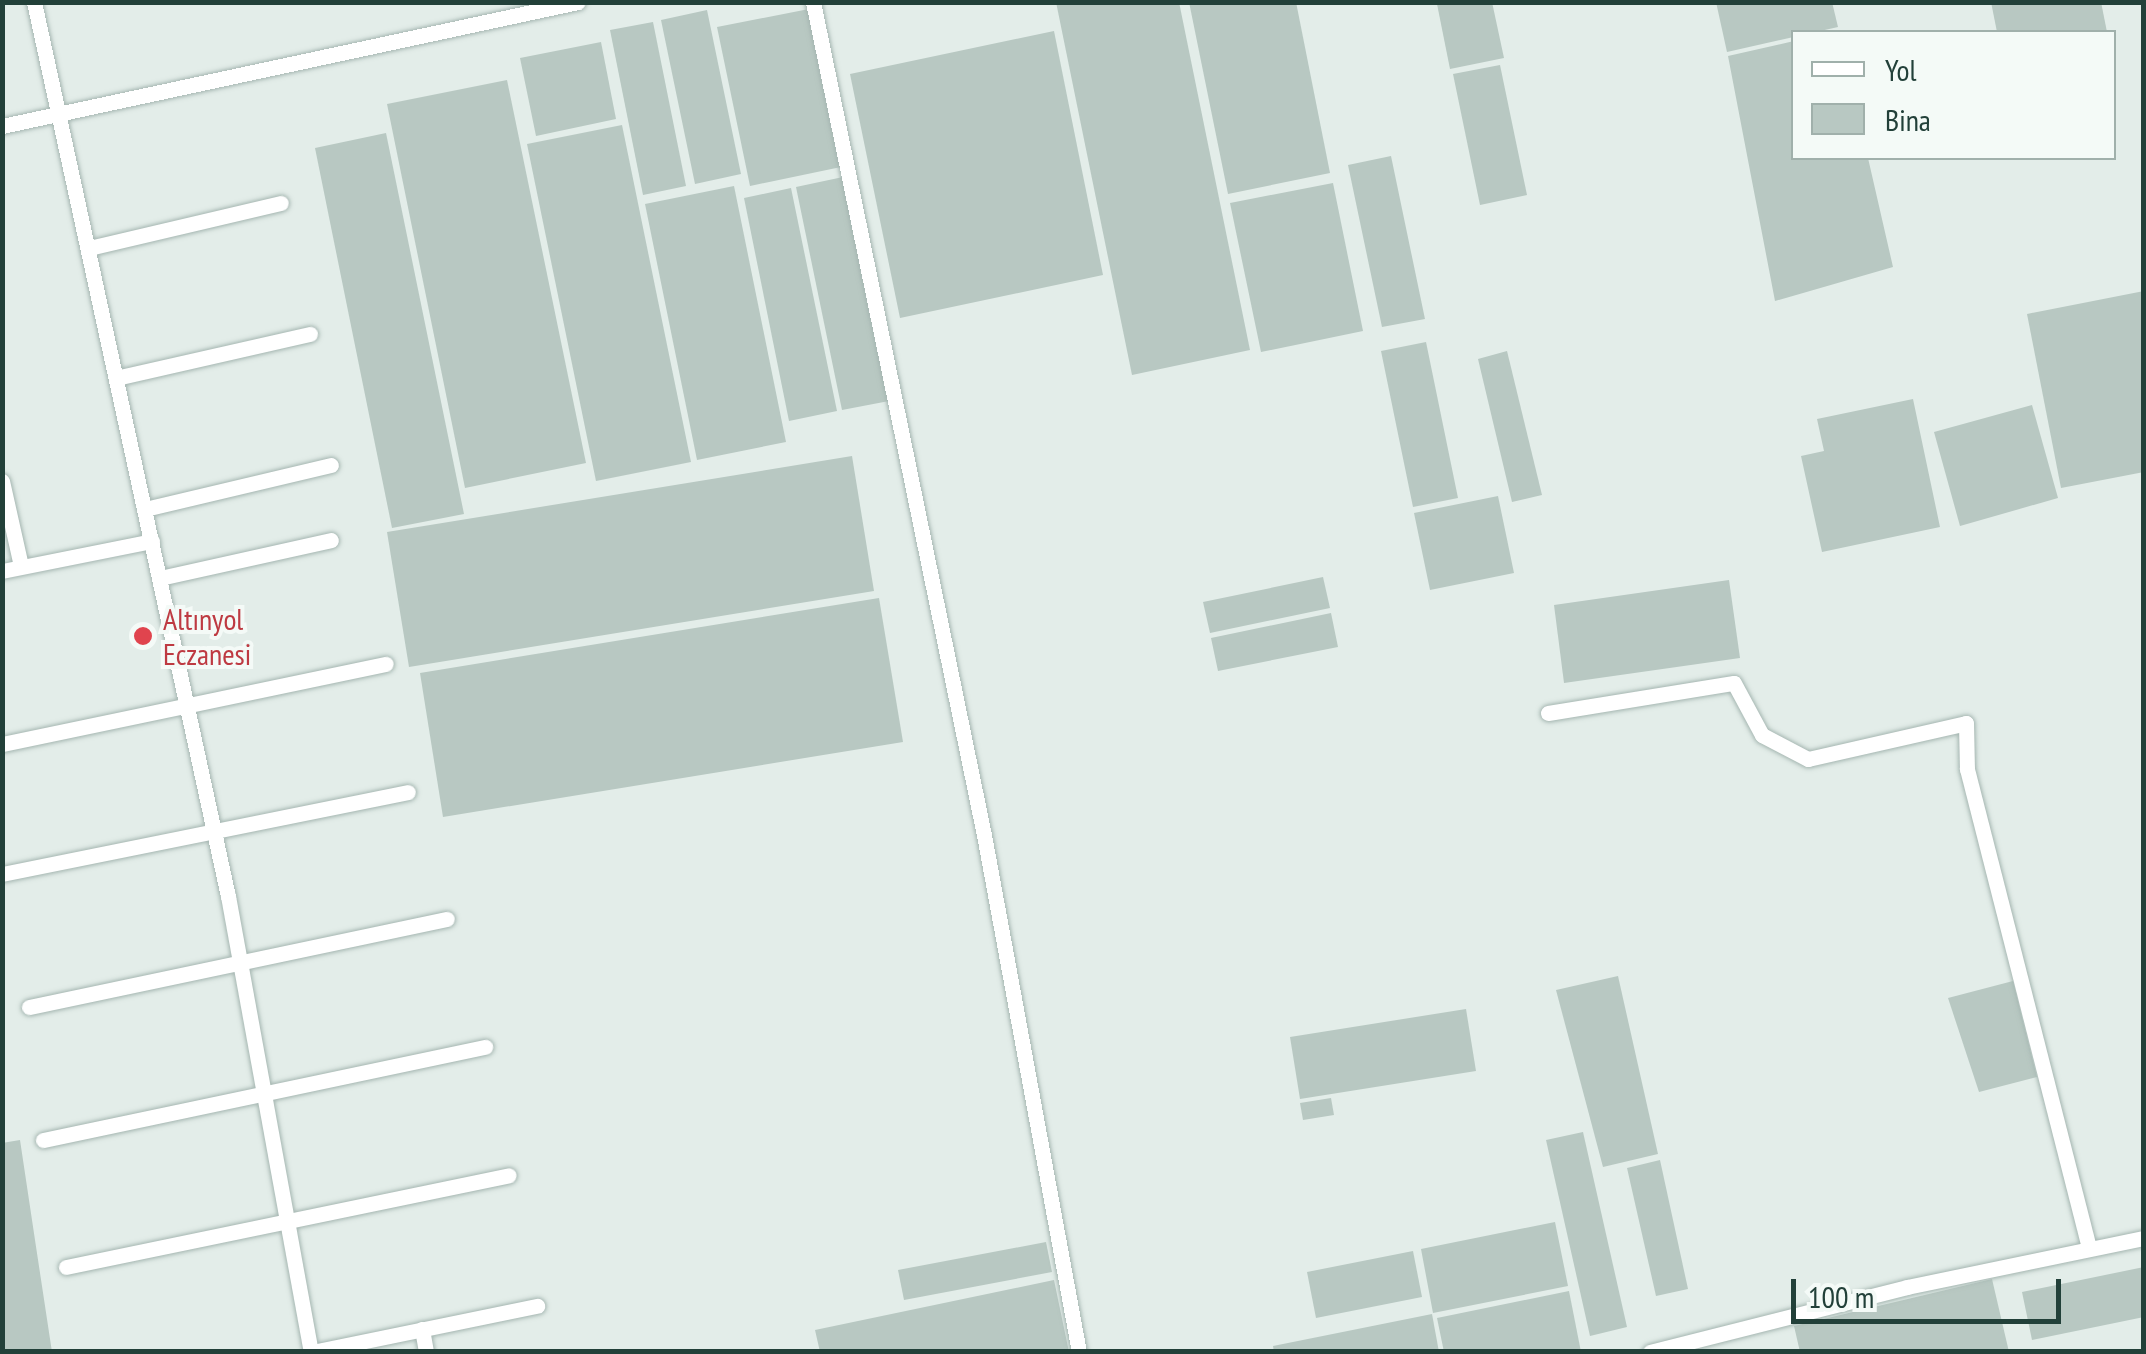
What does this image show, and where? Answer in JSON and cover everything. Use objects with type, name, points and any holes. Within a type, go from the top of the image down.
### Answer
[{"type":"street","points":[[34,2],[214,832],[312,1352],[537,1306]]},
{"type":"street","points":[[2,126],[578,2]]},
{"type":"street","points":[[813,2],[984,835],[1079,1352]]},
{"type":"street","points":[[88,248],[280,203]]},
{"type":"street","points":[[116,378],[310,334]]},
{"type":"street","points":[[145,509],[331,465]]},
{"type":"street","points":[[2,481],[22,566]]},
{"type":"street","points":[[160,578],[331,540]]},
{"type":"street","points":[[2,571],[152,541]]},
{"type":"street","points":[[2,744],[386,664]]},
{"type":"street","points":[[1548,713],[1734,683],[1762,736],[1808,759],[1966,723],[1967,770],[2089,1246]]},
{"type":"street","points":[[2,874],[408,792]]},
{"type":"street","points":[[28,1008],[447,919]]},
{"type":"street","points":[[43,1140],[485,1047]]},
{"type":"street","points":[[66,1267],[509,1175]]},
{"type":"street","points":[[1650,1352],[2089,1246],[2144,1238]]},
{"type":"street","points":[[422,1329],[426,1352]]},
{"type":"building","points":[[1056,2],[1179,2],[1250,350],[1132,375]]},
{"type":"building","points":[[1189,2],[1296,2],[1330,173],[1228,194]]},
{"type":"building","points":[[1492,2],[1504,58],[1450,69],[1437,4]]},
{"type":"building","points":[[1716,2],[1832,2],[1838,27],[1791,30],[1791,38],[1727,52]]},
{"type":"building","points":[[1991,2],[2101,2],[2107,30],[1997,30]]},
{"type":"building","points":[[809,9],[841,167],[750,186],[717,27]]},
{"type":"building","points":[[707,10],[741,174],[695,184],[661,20]]},
{"type":"building","points":[[653,22],[686,186],[643,195],[610,30]]},
{"type":"building","points":[[1054,31],[1103,275],[900,318],[850,74]]},
{"type":"building","points":[[601,42],[616,119],[536,136],[520,58]]},
{"type":"building","points":[[1791,42],[1791,160],[1868,160],[1893,267],[1775,301],[1728,56]]},
{"type":"building","points":[[1500,65],[1527,195],[1480,205],[1453,74]]},
{"type":"building","points":[[507,80],[586,463],[465,488],[387,104]]},
{"type":"building","points":[[622,125],[691,462],[596,481],[527,144]]},
{"type":"building","points":[[386,133],[464,514],[392,528],[315,148]]},
{"type":"building","points":[[1391,156],[1425,319],[1382,327],[1348,165]]},
{"type":"building","points":[[843,177],[889,401],[842,410],[796,187]]},
{"type":"building","points":[[1333,183],[1363,331],[1261,352],[1230,203]]},
{"type":"building","points":[[734,186],[786,442],[697,460],[645,204]]},
{"type":"building","points":[[791,188],[837,411],[789,421],[744,198]]},
{"type":"building","points":[[2144,291],[2144,472],[2061,488],[2027,314]]},
{"type":"building","points":[[1426,342],[1458,498],[1413,507],[1381,351]]},
{"type":"building","points":[[1507,351],[1542,495],[1512,502],[1478,359]]},
{"type":"building","points":[[1913,399],[1940,527],[1822,552],[1801,456],[1824,451],[1817,419]]},
{"type":"building","points":[[2032,405],[2058,498],[1960,526],[1934,432]]},
{"type":"building","points":[[852,456],[874,591],[409,667],[387,532]]},
{"type":"building","points":[[1498,496],[1514,573],[1430,590],[1414,513]]},
{"type":"building","points":[[1323,577],[1330,608],[1210,633],[1203,602]]},
{"type":"building","points":[[1729,580],[1740,658],[1564,683],[1554,605]]},
{"type":"building","points":[[879,598],[903,742],[443,817],[420,673]]},
{"type":"building","points":[[1331,613],[1338,647],[1218,671],[1211,638]]},
{"type":"building","points":[[1618,976],[1658,1154],[1603,1167],[1556,990]]},
{"type":"building","points":[[2013,981],[2037,1077],[1979,1092],[1948,998]]},
{"type":"building","points":[[1466,1009],[1476,1071],[1300,1099],[1290,1037]]},
{"type":"building","points":[[1331,1098],[1334,1115],[1303,1120],[1300,1103]]},
{"type":"building","points":[[1583,1132],[1627,1327],[1590,1336],[1546,1140]]},
{"type":"building","points":[[20,1140],[52,1352],[2,1352],[2,1143]]},
{"type":"building","points":[[1660,1160],[1688,1289],[1656,1296],[1627,1168]]},
{"type":"building","points":[[1555,1222],[1568,1286],[1433,1313],[1421,1249]]},
{"type":"building","points":[[1046,1242],[1052,1272],[904,1300],[898,1270]]},
{"type":"building","points":[[1413,1251],[1422,1297],[1316,1318],[1307,1272]]},
{"type":"building","points":[[2144,1267],[2144,1317],[2032,1340],[2022,1292]]},
{"type":"building","points":[[1992,1279],[2009,1352],[1800,1352],[1794,1326]]},
{"type":"building","points":[[1054,1280],[1069,1352],[820,1352],[815,1330]]},
{"type":"building","points":[[1569,1291],[1581,1352],[1444,1352],[1437,1318]]},
{"type":"building","points":[[1432,1314],[1439,1352],[1274,1352],[1273,1346]]},
{"type":"place","name":"Altınyol Eczanesi","points":[[143,636]]}]
